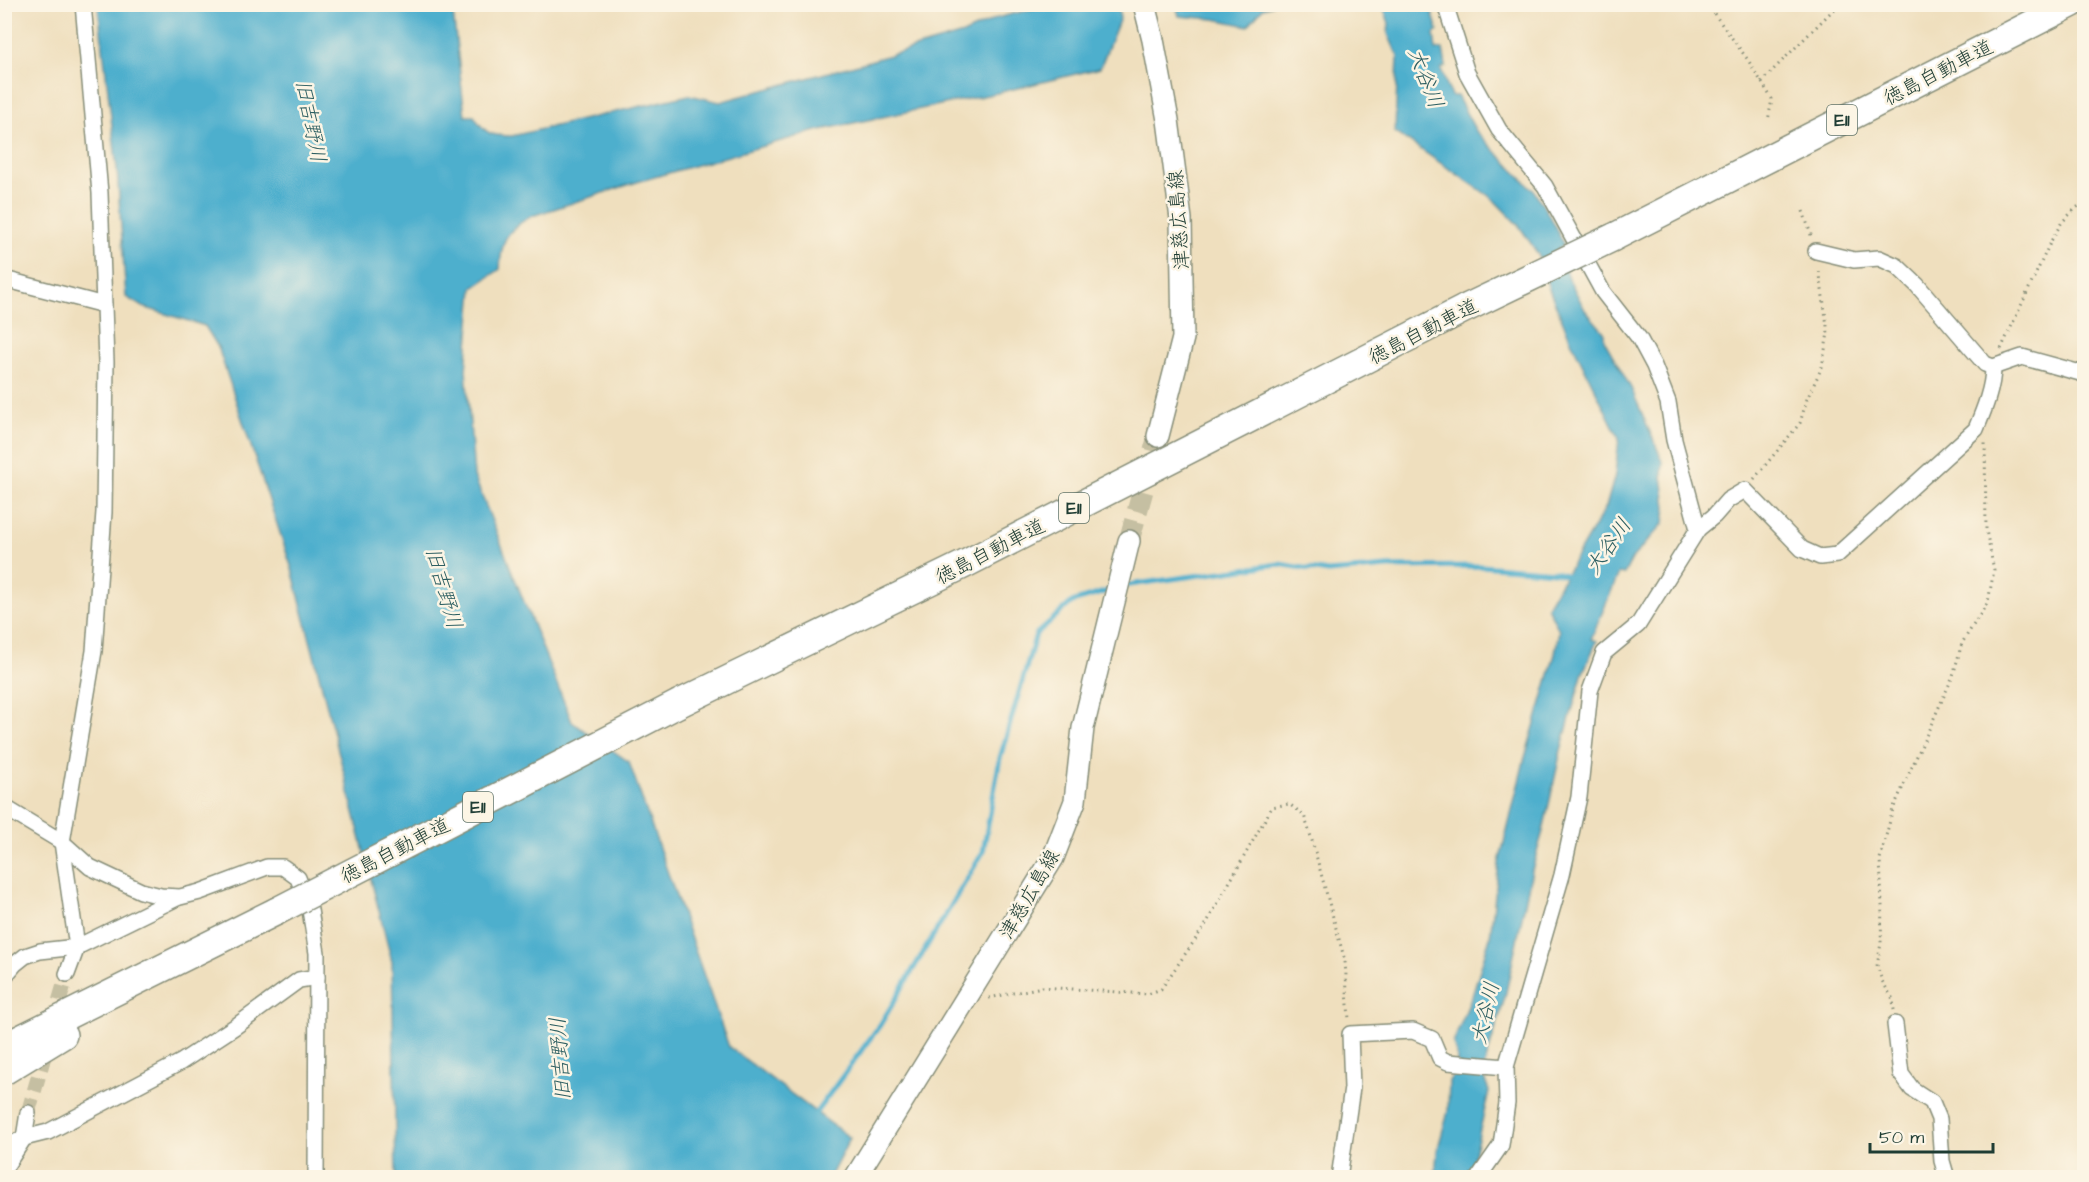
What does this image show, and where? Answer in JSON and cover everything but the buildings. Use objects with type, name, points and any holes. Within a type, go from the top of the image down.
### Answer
[{"type":"highway","name":"徳島自動車道","points":[[7,1044],[250,925],[680,703],[965,564],[2071,4]]},
{"type":"highway","points":[[4,1071],[250,925]]},
{"type":"main road","name":"津慈広島線","points":[[1144,4],[1168,120],[1181,219],[1183,338],[1158,436]]},
{"type":"main road","name":"津慈広島線","points":[[855,1178],[1053,858],[1075,801],[1083,728],[1129,541]]},
{"type":"street","points":[[67,974],[77,947],[62,842],[94,651],[104,512],[106,362],[100,193],[83,4]]},
{"type":"street","points":[[1445,4],[1467,73],[1499,130],[1545,186],[1603,292],[1639,338],[1654,366],[1668,402],[1674,440],[1698,529]]},
{"type":"street","points":[[1816,251],[1854,260],[1879,258],[1897,266],[1917,285],[1985,364],[1993,367],[2022,357],[2085,374]]},
{"type":"street","points":[[4,279],[104,305]]},
{"type":"street","points":[[1478,1178],[1501,1145],[1507,1103],[1506,1067],[1562,875],[1579,797],[1590,692],[1604,653],[1638,626],[1698,529],[1728,500],[1745,490],[1802,549],[1820,557],[1837,555],[1976,429],[1984,410],[1993,376],[1993,367]]},
{"type":"street","points":[[4,807],[62,842],[90,867],[141,891],[161,896],[180,897]]},
{"type":"street","points":[[4,977],[25,956],[40,951],[77,947],[180,897],[267,867],[283,867],[298,878],[310,910],[317,953],[316,1178]]},
{"type":"street","points":[[4,1148],[24,1138],[48,1132],[181,1062],[236,1026],[299,980],[317,977]]},
{"type":"street","points":[[1895,1024],[1901,1074],[1912,1089],[1932,1102],[1940,1119],[1942,1161],[1947,1178]]},
{"type":"street","points":[[1339,1178],[1352,1088],[1350,1034],[1413,1031],[1432,1039],[1440,1058],[1448,1062],[1506,1067]]},
{"type":"street","points":[[4,1169],[24,1138],[28,1113]]},
{"type":"path","points":[[1707,4],[1748,60],[1772,99],[1768,121]]},
{"type":"path","points":[[1761,82],[1831,12],[1842,4]]},
{"type":"path","points":[[1993,367],[2051,241],[2062,222],[2076,208],[2085,203]]},
{"type":"path","points":[[1745,490],[1800,423],[1807,399],[1822,367],[1828,333],[1816,251],[1803,211]]},
{"type":"path","points":[[1895,1024],[1893,999],[1882,981],[1877,966],[1881,943],[1880,859],[1893,809],[1953,676],[1962,643],[1988,602],[1994,570],[1986,530],[1986,441],[1976,429]]},
{"type":"path","points":[[963,1004],[1042,987],[1148,994],[1161,989],[1206,924],[1272,807],[1289,804],[1304,815],[1342,950],[1345,962],[1350,1034]]},
{"type":"water","points":[[1176,4],[1273,5],[1263,8],[1248,26],[1214,19],[1179,16]]},
{"type":"water","name":"旧吉野川","points":[[98,5],[452,5],[465,116],[474,116],[489,133],[512,136],[689,95],[720,102],[963,34],[997,18],[1048,5],[1117,5],[1120,18],[1100,68],[997,93],[820,130],[637,182],[529,217],[514,228],[506,238],[503,244],[500,269],[473,288],[466,370],[474,476],[572,722],[629,762],[729,1047],[850,1138],[830,1177],[396,1177],[392,962],[292,569],[218,347],[205,326],[143,307],[126,297],[117,169]]},
{"type":"water","name":"大谷川","points":[[1372,5],[1430,5],[1438,31],[1434,34],[1436,50],[1443,49],[1446,66],[1441,69],[1451,96],[1457,96],[1476,131],[1534,191],[1552,220],[1564,245],[1558,248],[1569,279],[1585,310],[1604,332],[1604,340],[1631,388],[1663,462],[1662,476],[1666,507],[1664,523],[1633,557],[1624,574],[1619,573],[1591,639],[1597,641],[1582,675],[1561,750],[1505,997],[1482,1074],[1489,1091],[1469,1177],[1435,1177],[1437,1152],[1448,1111],[1449,1081],[1456,1071],[1457,1056],[1453,1043],[1472,996],[1490,937],[1499,863],[1524,761],[1555,654],[1559,631],[1547,606],[1606,507],[1615,475],[1619,438],[1572,343],[1549,289],[1538,254],[1520,227],[1492,198],[1395,132],[1398,57],[1388,34],[1389,23],[1384,9]]},
{"type":"waterway","points":[[1122,586],[1279,564],[1328,572],[1387,567],[1481,566],[1555,572],[1571,577]]},
{"type":"waterway","points":[[812,1118],[880,1025],[983,852],[1000,758],[1036,634],[1072,602],[1111,590]]},
{"type":"tunnel","points":[[1129,541],[1158,436]]},
{"type":"tunnel","points":[[53,1023],[67,974]]},
{"type":"tunnel","points":[[28,1113],[47,1046]]}]
